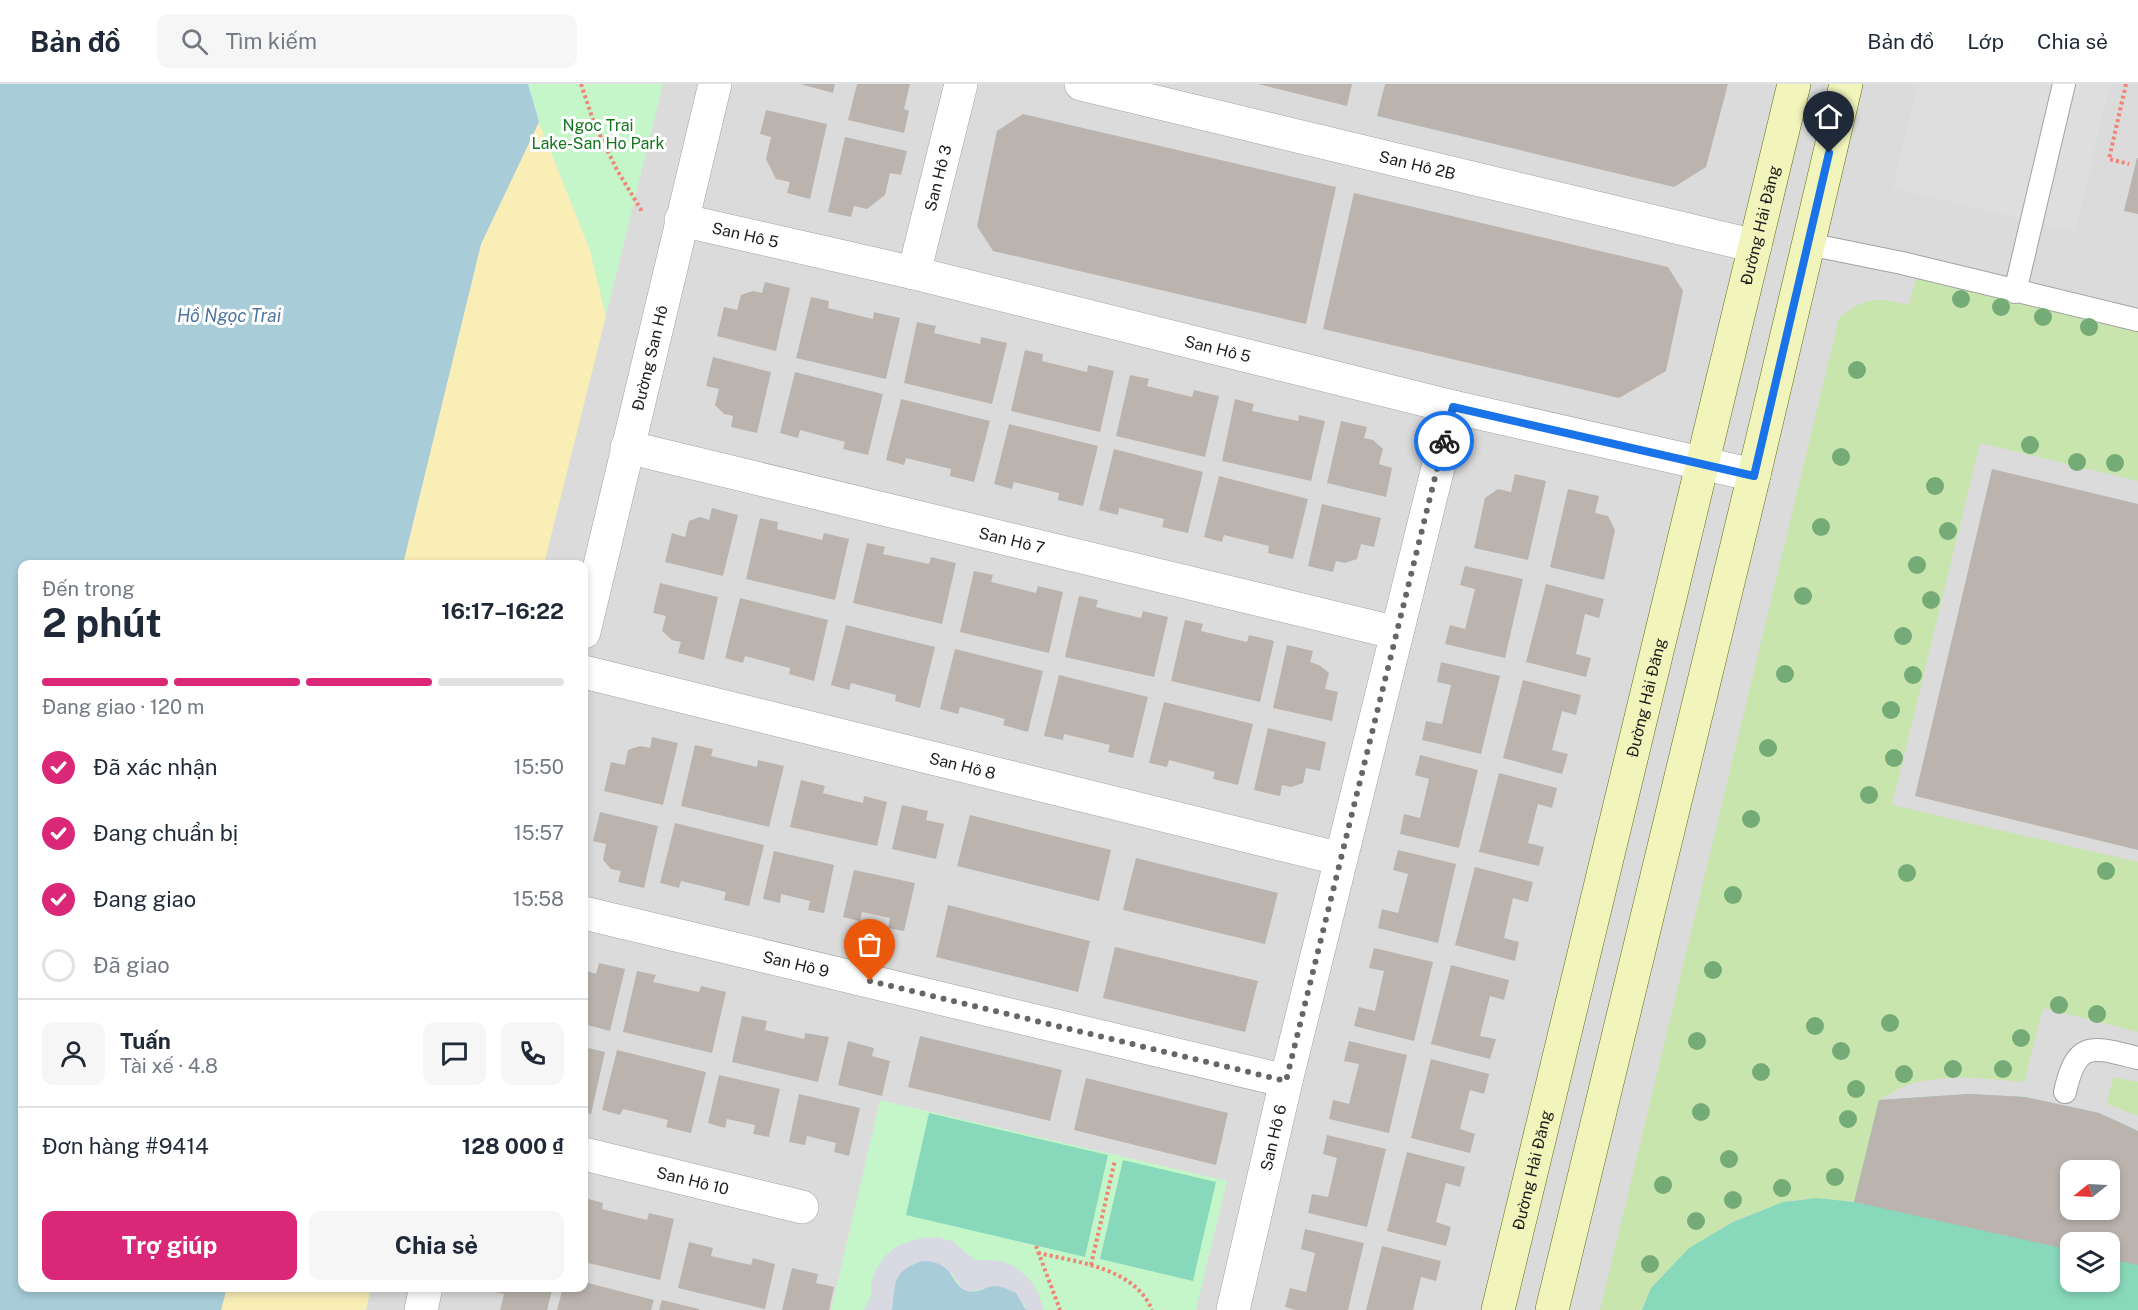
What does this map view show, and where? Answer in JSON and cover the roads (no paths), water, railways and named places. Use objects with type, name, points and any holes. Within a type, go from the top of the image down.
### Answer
[{"type":"street","name":"Đường San Hô","points":[[588,615],[715,84]]},
{"type":"street","name":"San Hô 3","points":[[914,273],[961,84]]},
{"type":"street","name":"San Hô 2B","points":[[1081,84],[1755,246]]},
{"type":"street","name":"Đường Hải Đăng","points":[[1498,1310],[1794,84]]},
{"type":"street","points":[[1552,1310],[1754,476],[1846,84]]},
{"type":"street","name":"San Hô 5","points":[[681,220],[914,273],[1453,407],[1754,476]]},
{"type":"street","name":"San Hô 6","points":[[1233,1310],[1286,1081],[1453,407]]},
{"type":"street","name":"San Hô 7","points":[[627,447],[1397,633]]},
{"type":"street","name":"San Hô 8","points":[[588,673],[1341,859]]},
{"type":"street","name":"San Hô 9","points":[[588,914],[1286,1081]]},
{"type":"street","name":"San Hô 10","points":[[588,1155],[802,1207]]},
{"type":"street","points":[[421,1310],[425,1292]]},
{"type":"lane","points":[[2015,292],[2064,84]]},
{"type":"lane","points":[[1808,244],[1902,263],[2138,320]]},
{"type":"lane","points":[[2065,1092],[2073,1065],[2080,1055],[2091,1049],[2138,1058]]},
{"type":"water","name":"Hồ Ngọc Trai","points":[[0,84],[528,84],[539,122],[481,244],[404,560],[18,560],[18,1292],[226,1292],[221,1310],[0,1310]]},
{"type":"water","points":[[922,1261],[941,1265],[961,1288],[967,1291],[974,1292],[994,1286],[1016,1293],[1026,1310],[892,1310],[895,1285],[900,1274]]},
{"type":"park label","name":"Ngoc Trai Lake-San Ho Park","points":[[598,134]]}]
